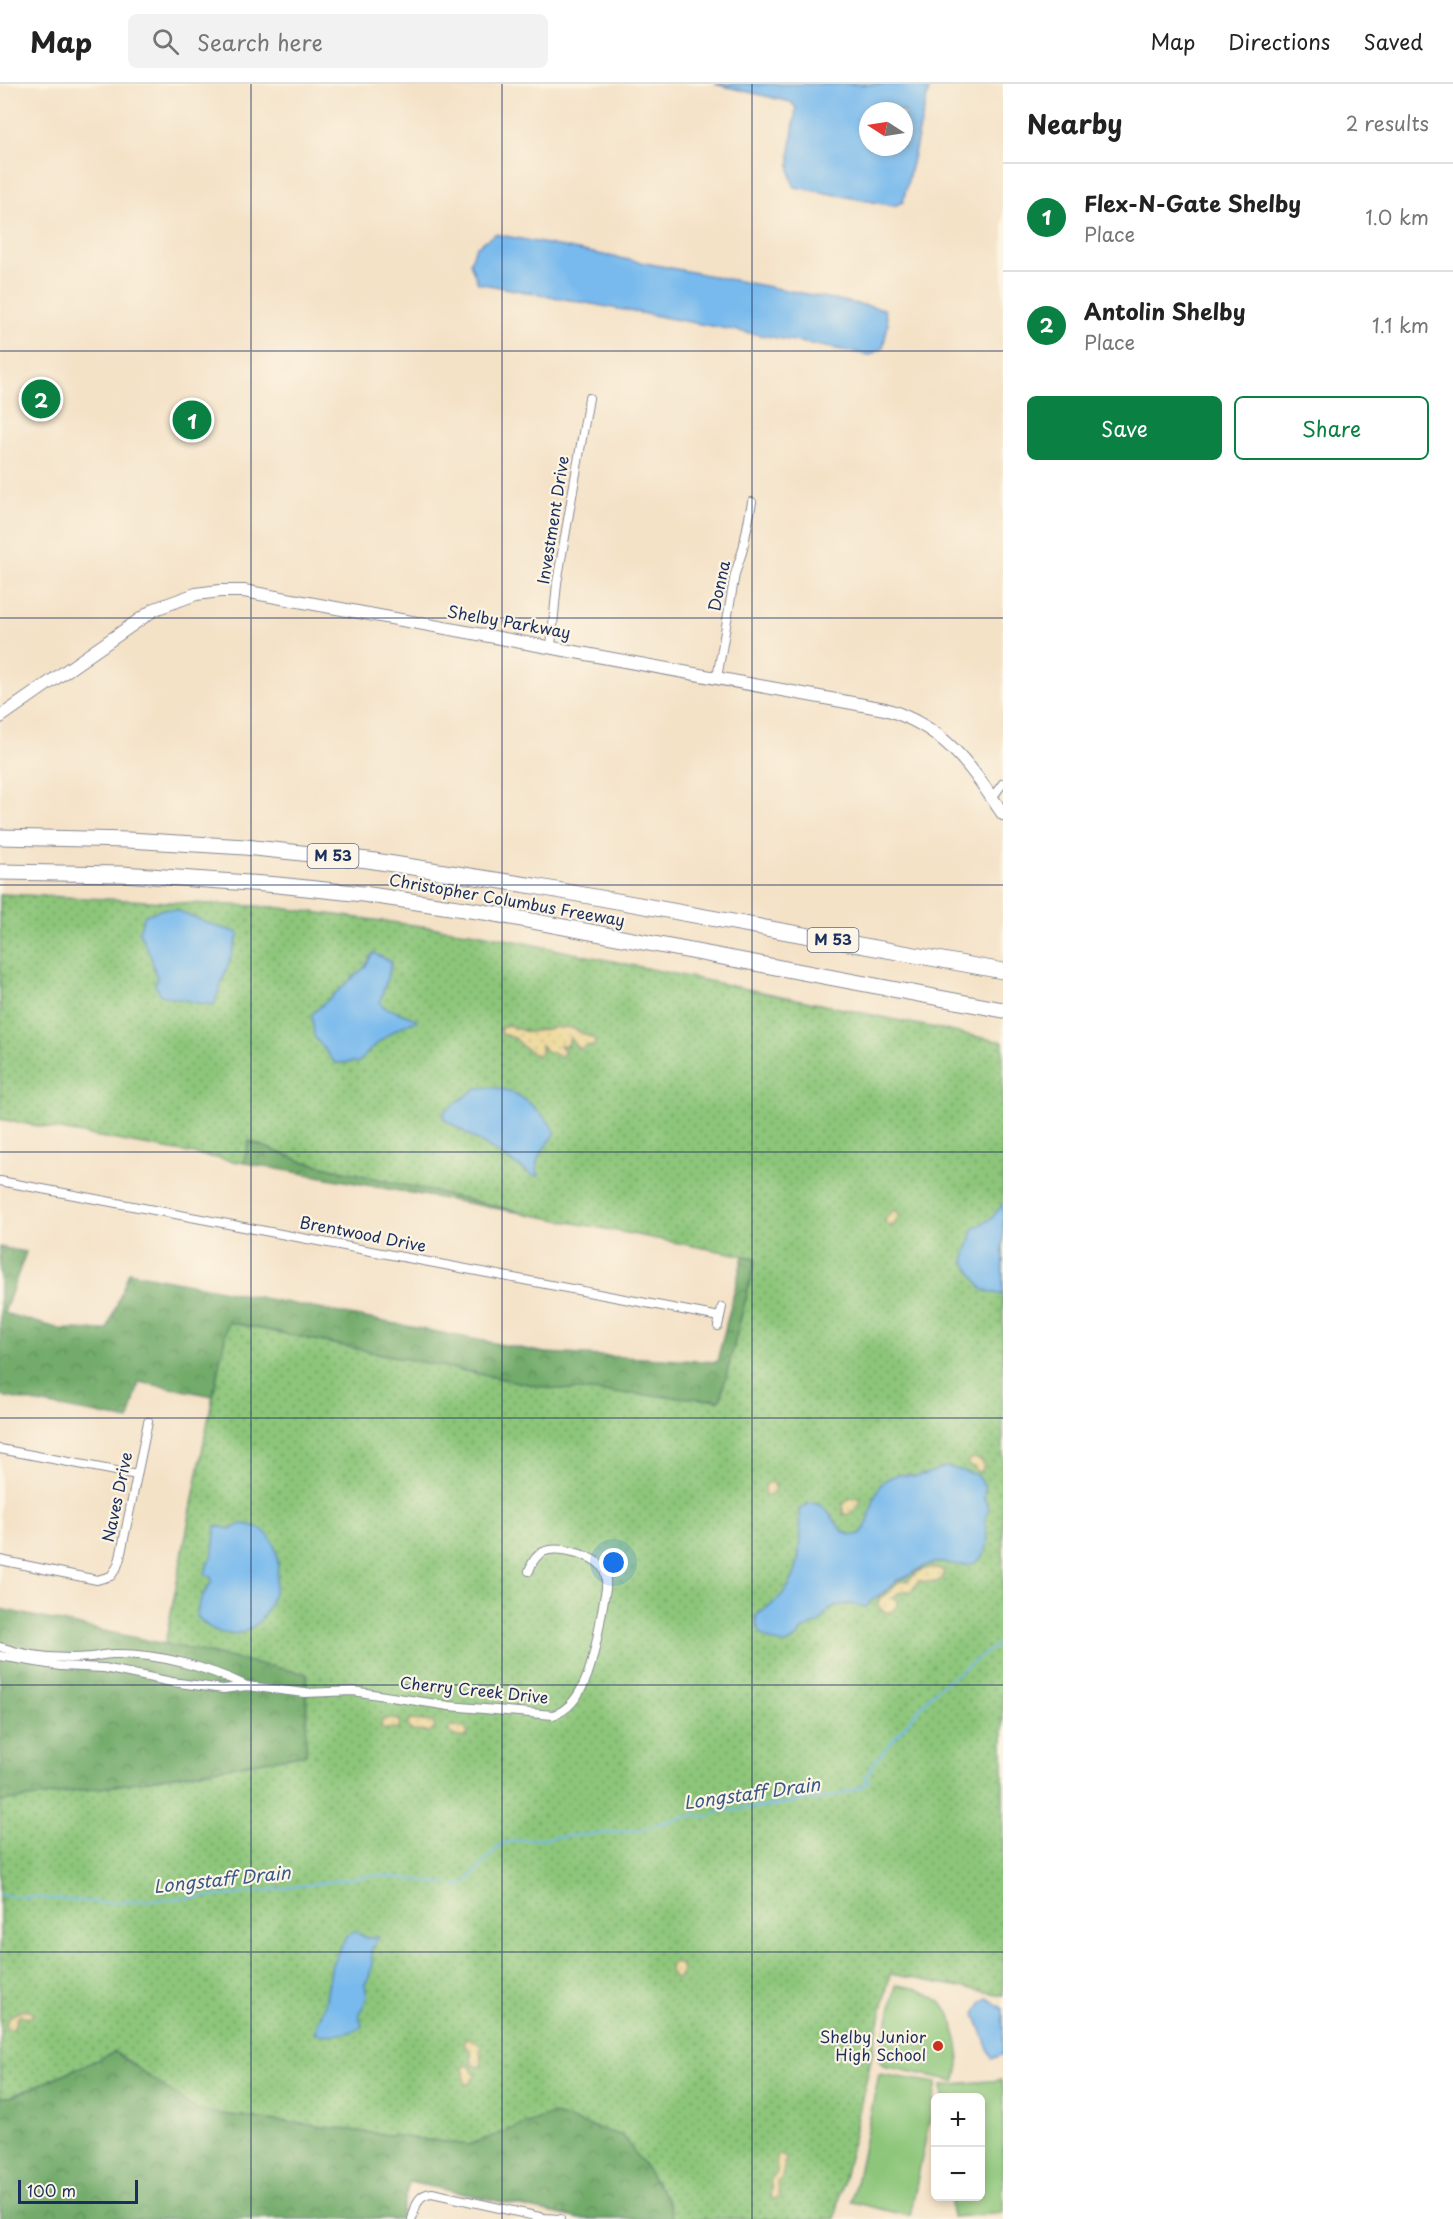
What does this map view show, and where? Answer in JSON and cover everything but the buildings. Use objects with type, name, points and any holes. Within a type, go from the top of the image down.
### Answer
[{"type":"highway","name":"Christopher Columbus Freeway","points":[[0,837],[245,847],[368,860],[534,885],[1003,971]]},
{"type":"highway","name":"Christopher Columbus Freeway","points":[[0,872],[168,877],[363,894],[484,912],[1003,1010]]},
{"type":"street","name":"Investment Drive","points":[[550,646],[557,583],[589,398]]},
{"type":"street","name":"Donna","points":[[717,678],[735,574],[743,549],[752,502]]},
{"type":"street","name":"Shelby Parkway","points":[[0,717],[146,614],[175,600],[209,592],[237,590],[870,706],[907,717],[949,743],[967,762],[1003,814]]},
{"type":"street","points":[[992,798],[1003,783]]},
{"type":"street","name":"Brentwood Drive","points":[[0,1181],[719,1321],[722,1307]]},
{"type":"street","name":"Naves Drive","points":[[0,1560],[97,1580],[111,1576],[120,1558],[148,1422]]},
{"type":"street","points":[[0,1449],[137,1475]]},
{"type":"street","name":"Cherry Creek Drive","points":[[0,1656],[104,1668],[172,1682],[223,1689],[247,1686],[305,1693],[353,1691],[448,1706],[542,1716],[558,1714],[575,1700],[587,1679],[606,1589],[604,1571],[588,1556],[554,1550],[540,1554],[532,1563],[529,1571]]},
{"type":"street","name":"Cherry Creek Drive","points":[[0,1647],[55,1662],[112,1654],[165,1659],[226,1676],[247,1686]]},
{"type":"street","points":[[202,1686],[204,1670]]},
{"type":"street","points":[[412,2219],[419,2198],[424,2193],[535,2217],[560,2219]]},
{"type":"green space","points":[[0,895],[273,907],[476,933],[1003,1042],[1003,1995],[890,1974],[835,2219],[674,2219],[666,2197],[552,2114],[469,2145],[198,2111],[115,2052],[10,2097],[0,2097],[0,1802],[114,1786],[306,1754],[307,1674],[165,1644],[227,1322],[547,1388],[720,1400],[756,1258],[533,1215],[301,1161],[250,1141],[244,1163],[0,1119]]},
{"type":"green space","points":[[249,1141],[301,1161],[533,1215],[244,1163]]},
{"type":"green space","points":[[0,1247],[26,1252],[4,1313],[60,1329],[107,1330],[129,1272],[545,1353],[717,1362],[743,1256],[756,1258],[720,1400],[547,1388],[228,1322],[213,1396],[139,1382],[129,1420],[0,1396]]},
{"type":"green space","points":[[0,1609],[307,1674],[306,1754],[114,1786],[0,1802]]},
{"type":"green space","points":[[896,1985],[926,1992],[938,2000],[950,2014],[959,2055],[959,2068],[955,2081],[883,2066],[879,2060]]},
{"type":"green space","points":[[115,2052],[198,2111],[469,2145],[552,2114],[623,2136],[666,2197],[674,2219],[581,2219],[409,2182],[400,2219],[0,2219],[0,2097],[11,2097]]},
{"type":"green space","points":[[879,2074],[937,2083],[935,2093],[931,2093],[931,2113],[910,2216],[852,2202]]},
{"type":"green space","points":[[1001,2080],[1003,2088],[1003,2213],[952,2217],[951,2201],[985,2201],[985,2093],[943,2093],[942,2085]]},
{"type":"sand","points":[[508,1025],[529,1032],[555,1027],[571,1028],[593,1038],[595,1043],[594,1046],[586,1045],[582,1049],[576,1046],[570,1037],[568,1046],[560,1045],[565,1051],[562,1057],[547,1052],[541,1045],[541,1053],[537,1056],[523,1047],[515,1038],[501,1034],[500,1028]]},
{"type":"sand","points":[[892,1211],[897,1211],[899,1215],[893,1226],[885,1223]]},
{"type":"sand","points":[[971,1458],[981,1460],[984,1464],[982,1471],[977,1472],[974,1467],[969,1466],[967,1462]]},
{"type":"sand","points":[[770,1482],[775,1485],[774,1492],[770,1496],[764,1495],[765,1486]]},
{"type":"sand","points":[[856,1497],[860,1499],[860,1505],[847,1515],[843,1513],[843,1505],[849,1499]]},
{"type":"sand","points":[[933,1567],[942,1570],[944,1573],[942,1579],[936,1582],[918,1581],[912,1591],[902,1591],[893,1598],[897,1601],[897,1606],[891,1612],[885,1612],[878,1606],[879,1598],[890,1592],[898,1582],[907,1581],[919,1571]]},
{"type":"sand","points":[[382,1720],[400,1720],[399,1728],[384,1729],[381,1727]]},
{"type":"sand","points":[[409,1721],[431,1722],[435,1728],[430,1732],[412,1731],[408,1727]]},
{"type":"sand","points":[[453,1726],[466,1729],[468,1736],[460,1737],[452,1734],[448,1730]]},
{"type":"sand","points":[[675,1962],[680,1964],[682,1970],[677,1979],[670,1971],[671,1965]]},
{"type":"sand","points":[[22,2010],[30,2010],[34,2014],[31,2017],[19,2015],[13,2029],[7,2029],[5,2026],[9,2017]]},
{"type":"sand","points":[[467,2038],[481,2046],[482,2063],[479,2067],[472,2064],[471,2051],[464,2044]]},
{"type":"sand","points":[[469,2065],[475,2076],[471,2083],[467,2084],[463,2069]]},
{"type":"sand","points":[[780,2155],[786,2158],[782,2178],[778,2184],[779,2196],[774,2200],[770,2195],[772,2189],[770,2181],[776,2173],[777,2157]]},
{"type":"water","points":[[715,84],[930,84],[903,202],[894,206],[795,187],[790,171],[790,160],[796,108],[791,102]]},
{"type":"water","points":[[495,234],[884,309],[888,324],[883,348],[870,355],[478,283],[470,263],[476,247]]},
{"type":"water","points":[[163,909],[176,910],[239,933],[214,1005],[161,995],[155,985],[157,979],[151,957],[139,931],[145,915]]},
{"type":"water","points":[[373,953],[392,962],[380,1002],[384,1007],[417,1021],[400,1027],[385,1037],[359,1062],[335,1063],[314,1036],[312,1014],[365,967]]},
{"type":"water","points":[[477,1088],[503,1089],[517,1095],[551,1125],[555,1134],[538,1158],[539,1176],[532,1175],[444,1119],[444,1112]]},
{"type":"water","points":[[1003,1204],[1003,1295],[983,1290],[964,1261],[974,1228],[991,1219]]},
{"type":"water","points":[[948,1467],[977,1475],[985,1486],[984,1498],[989,1509],[985,1522],[988,1543],[982,1556],[976,1562],[969,1565],[938,1563],[925,1566],[897,1580],[866,1607],[852,1604],[836,1606],[829,1610],[819,1623],[802,1630],[798,1637],[787,1644],[775,1642],[761,1633],[756,1616],[776,1601],[787,1589],[797,1568],[800,1545],[799,1510],[810,1503],[818,1504],[844,1532],[857,1535],[866,1526],[877,1493],[886,1480],[897,1475],[918,1476]]},
{"type":"water","points":[[241,1524],[256,1527],[267,1534],[274,1544],[278,1571],[276,1585],[272,1599],[260,1621],[243,1632],[224,1633],[214,1630],[197,1616],[202,1597],[212,1581],[211,1577],[205,1575],[208,1562],[212,1559],[216,1526],[231,1529]]},
{"type":"water","points":[[354,1931],[366,1938],[379,1936],[371,1951],[372,1963],[369,1978],[365,1984],[367,1997],[359,2016],[362,2026],[346,2033],[314,2034],[325,2004],[332,1964],[346,1937]]},
{"type":"water","points":[[988,1998],[1003,2009],[1003,2054],[992,2059],[975,2014],[981,2003]]},
{"type":"waterway","name":"Longstaff Drain","points":[[455,1886],[464,1885],[501,1844],[512,1841],[641,1830],[696,1815],[707,1817],[721,1811],[837,1796],[863,1786],[869,1780],[865,1776],[871,1771],[872,1765],[935,1690],[1003,1640]]},
{"type":"waterway","name":"Longstaff Drain","points":[[0,1895],[108,1903],[235,1895],[376,1875],[447,1884]]},
{"type":"place","name":"Antolin Shelby","points":[[41,399]]},
{"type":"place","name":"Flex-N-Gate Shelby","points":[[192,420]]},
{"type":"place","name":"Shelby Junior High School","points":[[938,2046]]}]
